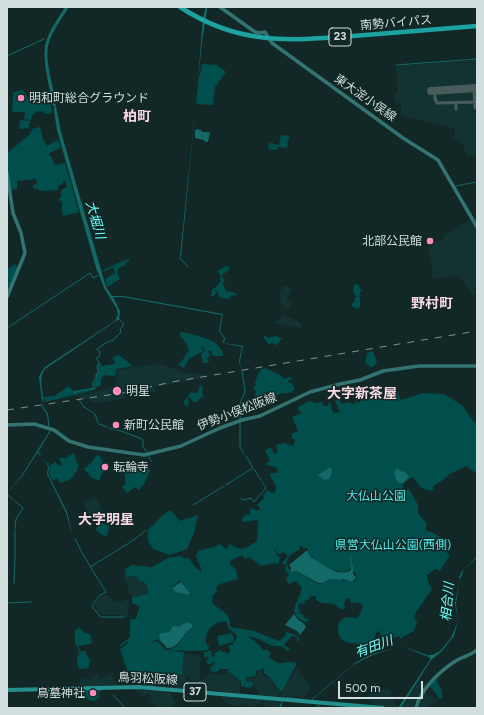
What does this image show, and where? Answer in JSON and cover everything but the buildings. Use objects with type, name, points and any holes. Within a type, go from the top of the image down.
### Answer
[{"type":"highway","name":"南勢バイパス","points":[[181,7],[204,20],[237,31],[269,38],[317,37],[477,25]]},
{"type":"main road","name":"東大淀小俣線","points":[[220,7],[255,32],[265,32],[272,43],[403,138],[438,160],[477,227]]},
{"type":"main road","points":[[7,172],[13,213],[21,232],[26,253],[7,297]]},
{"type":"main road","name":"伊勢小俣松阪線","points":[[7,426],[32,423],[50,428],[69,441],[88,447],[144,455],[182,446],[220,428],[242,420],[260,416],[310,392],[360,380],[383,371],[419,366],[477,366]]},
{"type":"main road","points":[[416,708],[424,689],[436,677],[454,662],[477,650]]},
{"type":"main road","name":"鳥羽松阪線","points":[[7,690],[139,687],[383,708]]},
{"type":"shaded area","points":[[65,7],[69,7],[55,29],[49,42],[47,55],[55,98],[54,104],[55,101],[61,132],[106,287],[112,296],[123,296],[223,314],[220,331],[225,338],[224,343],[243,346],[240,361],[241,370],[239,361],[242,347],[223,343],[224,338],[219,331],[222,315],[122,297],[113,297],[120,311],[119,319],[45,369],[41,378],[44,402],[42,400],[39,377],[45,367],[115,321],[118,315],[117,309],[104,288],[99,275],[96,276],[99,274],[57,130],[54,110],[55,106],[53,106],[46,72],[45,46],[47,39]]},
{"type":"shaded area","points":[[207,7],[202,41],[197,89],[203,17]]},
{"type":"shaded area","points":[[477,60],[477,154],[467,156],[462,143],[453,138],[455,134],[454,128],[401,116],[401,103],[395,103],[395,94],[398,94],[396,66]]},
{"type":"shaded area","points":[[196,105],[181,256],[180,256]]},
{"type":"shaded area","points":[[196,129],[201,130],[202,132],[210,132],[208,142],[195,138]]},
{"type":"shaded area","points":[[471,219],[477,228],[477,286],[474,288],[476,293],[472,295],[459,276],[456,277],[455,275],[433,279],[428,243],[443,241],[443,236]]},
{"type":"shaded area","points":[[284,285],[292,289],[287,300],[292,302],[289,310],[285,309],[280,301],[281,298],[279,297]]},
{"type":"shaded area","points":[[285,315],[299,322],[302,326],[301,328],[274,323]]},
{"type":"shaded area","points":[[158,363],[185,373],[203,374],[203,378],[155,387],[156,392],[124,395],[125,399],[97,403],[87,399],[80,399],[79,395],[102,390],[115,385],[115,381],[117,380],[115,377],[117,370]]},
{"type":"shaded area","points":[[43,403],[43,407],[48,414],[50,432],[38,452],[42,456],[37,453],[23,475],[7,493],[22,475],[49,432],[47,415],[42,407]]},
{"type":"shaded area","points":[[42,456],[49,467],[48,474],[67,512],[73,537],[66,513],[47,474],[48,467]]},
{"type":"shaded area","points":[[331,468],[332,471],[329,479],[324,480],[318,475]]},
{"type":"shaded area","points":[[397,468],[402,472],[404,471],[409,477],[403,483],[397,482],[394,472]]},
{"type":"shaded area","points":[[96,497],[105,517],[94,524],[91,519],[85,520],[79,514],[87,510],[83,503]]},
{"type":"shaded area","points":[[308,551],[312,558],[334,571],[342,573],[347,572],[351,570],[351,566],[353,567],[353,574],[356,578],[352,582],[343,579],[330,579],[323,583],[318,583],[297,571],[290,572],[291,568],[289,565]]},
{"type":"shaded area","points":[[477,556],[464,570],[459,582],[460,577],[458,576],[460,576],[461,573]]},
{"type":"shaded area","points":[[125,571],[127,578],[131,576],[138,577],[147,586],[148,594],[132,597],[124,579],[123,575]]},
{"type":"shaded area","points":[[181,582],[190,595],[176,592],[172,588]]},
{"type":"shaded area","points":[[459,583],[456,604],[458,621],[455,603]]},
{"type":"shaded area","points":[[106,594],[115,602],[121,602],[126,599],[129,601],[127,617],[114,614],[105,615],[99,612],[94,604],[100,597]]},
{"type":"shaded area","points":[[294,614],[306,627],[300,635],[297,631],[285,625]]},
{"type":"shaded area","points":[[458,621],[454,636],[441,652],[431,660],[401,708],[398,708],[430,660],[427,656],[440,651],[451,638]]},
{"type":"shaded area","points":[[188,622],[193,625],[192,628],[175,646],[167,648],[160,640],[159,635],[161,633],[169,632],[173,626],[181,626]]},
{"type":"shaded area","points":[[401,646],[373,655],[353,665],[311,700],[355,663],[370,655]]},
{"type":"shaded area","points":[[401,646],[427,655],[426,656]]},
{"type":"shaded area","points":[[184,654],[199,655],[202,661],[200,662],[200,678],[195,681],[189,680],[190,676],[188,675],[185,690],[170,688],[163,674],[182,675]]},
{"type":"shaded area","points":[[296,668],[311,688],[304,697],[287,696],[279,698]]},
{"type":"shaded area","points":[[258,670],[262,670],[263,675],[271,678],[275,687],[282,693],[275,697],[259,696],[252,681],[248,681],[246,678],[254,678]]},
{"type":"shaded area","points":[[225,671],[228,671],[240,683],[240,693],[189,688],[190,682],[197,682],[210,674],[224,675]]},
{"type":"shaded area","points":[[113,672],[114,673],[111,675],[117,685],[81,687],[80,685],[80,678],[82,677],[83,680],[87,678],[89,681],[91,680],[90,678],[97,673],[99,679],[101,679]]},
{"type":"shaded area","points":[[420,680],[427,685],[412,708],[402,708]]},
{"type":"shaded area","points":[[378,686],[381,690],[388,688],[396,698],[393,700],[397,705],[397,708],[375,706],[373,702],[370,702],[367,696]]},
{"type":"shaded area","points":[[135,689],[169,691],[176,703],[170,708],[158,708],[150,699],[152,697],[148,693],[142,697]]},
{"type":"shaded area","points":[[424,691],[434,700],[439,699],[428,707],[429,708],[418,708],[420,702]]},
{"type":"shaded area","points":[[222,696],[240,698],[246,704],[240,706],[227,704],[224,702]]},
{"type":"shaded area","points":[[241,697],[263,699],[263,701],[260,704],[250,708]]},
{"type":"shaded area","points":[[287,697],[309,700],[286,698],[284,699]]},
{"type":"shaded area","points":[[265,700],[278,700],[281,703],[280,707],[268,708],[263,703]]},
{"type":"green space","points":[[202,64],[217,65],[226,72],[215,87],[213,105],[196,104]]},
{"type":"green space","points":[[23,90],[32,104],[49,95],[52,113],[44,114],[44,112],[37,112],[31,118],[29,128],[19,129],[20,120],[30,120],[24,119],[25,112],[12,112],[13,92]]},
{"type":"green space","points":[[40,127],[43,139],[47,146],[58,140],[61,148],[49,153],[49,156],[51,156],[55,165],[65,163],[79,212],[63,216],[62,201],[59,199],[61,197],[61,190],[67,187],[65,181],[58,186],[58,190],[43,191],[33,188],[33,185],[37,184],[36,179],[17,181],[17,189],[10,190],[7,153],[29,135],[32,129]]},
{"type":"green space","points":[[281,135],[289,136],[287,148],[278,147],[277,150],[268,149],[269,143],[279,145]]},
{"type":"green space","points":[[129,259],[129,261],[125,262],[126,265],[119,268],[117,273],[120,279],[107,287],[105,279],[115,273],[113,267],[103,272],[103,270]]},
{"type":"green space","points":[[15,264],[18,269],[10,289],[7,285],[7,282],[10,280],[7,280],[7,269]]},
{"type":"green space","points":[[230,266],[229,270],[222,275],[225,281],[222,283],[227,292],[229,291],[237,294],[236,296],[232,295],[229,299],[219,297],[218,292],[215,289],[216,294],[211,296],[212,290],[221,281],[221,276],[218,271],[224,267]]},
{"type":"green space","points":[[354,284],[359,285],[359,288],[362,291],[360,292],[360,306],[358,309],[352,306],[351,303],[354,303],[356,296],[353,292]]},
{"type":"green space","points":[[181,332],[200,336],[213,342],[222,350],[223,356],[213,356],[211,351],[208,351],[210,356],[206,360],[209,360],[208,363],[203,363],[201,355],[205,350],[202,346],[203,351],[189,358],[184,368],[178,365],[189,350],[180,335]]},
{"type":"green space","points":[[265,335],[268,338],[275,336],[282,338],[277,345],[271,343],[269,345],[263,337]]},
{"type":"green space","points":[[371,351],[373,352],[377,362],[370,368],[368,364],[365,365],[367,353]]},
{"type":"green space","points":[[119,355],[133,366],[116,369],[114,376],[104,375],[101,380],[101,386],[97,387],[95,390],[45,402],[44,397],[54,396],[69,386],[73,391],[94,388],[95,387],[93,385],[96,375],[98,374],[99,362],[101,363],[101,366],[115,364],[113,357]]},
{"type":"green space","points":[[265,368],[282,376],[283,379],[291,377],[292,379],[288,381],[289,383],[292,383],[295,390],[289,393],[277,395],[271,392],[267,399],[269,405],[260,409],[255,403],[256,391],[253,389],[256,385],[255,383],[258,373],[260,373],[260,370]]},
{"type":"green space","points":[[201,385],[203,387],[203,396],[195,403],[189,397],[187,399],[190,402],[188,403],[188,408],[183,402],[192,391],[193,393],[196,393]]},
{"type":"green space","points":[[397,391],[401,400],[423,393],[444,394],[462,405],[474,422],[477,423],[477,474],[466,466],[450,474],[433,486],[434,491],[422,488],[413,477],[403,484],[404,491],[409,489],[418,505],[418,513],[427,524],[425,530],[435,534],[443,540],[447,552],[450,555],[440,571],[436,569],[427,575],[427,579],[432,589],[415,614],[414,617],[417,622],[414,631],[401,639],[399,636],[393,638],[385,644],[379,631],[376,632],[374,643],[356,644],[346,642],[341,638],[338,631],[340,621],[349,617],[358,618],[363,606],[359,603],[351,603],[350,599],[346,598],[344,605],[345,608],[342,610],[334,604],[322,603],[316,600],[316,596],[311,596],[308,600],[304,601],[306,604],[298,604],[300,614],[302,614],[309,621],[305,622],[299,619],[294,611],[302,588],[295,581],[288,584],[286,578],[289,575],[285,570],[286,566],[282,563],[288,556],[283,552],[280,554],[277,553],[275,550],[279,545],[274,550],[280,558],[278,564],[273,563],[262,566],[249,557],[245,559],[242,555],[230,561],[230,564],[236,570],[238,579],[218,585],[216,589],[217,591],[213,595],[212,603],[225,612],[229,618],[230,627],[254,631],[279,641],[286,635],[286,632],[296,635],[299,638],[299,641],[297,641],[297,637],[292,636],[286,642],[284,645],[290,649],[288,651],[281,646],[271,645],[256,638],[247,636],[258,644],[263,650],[267,650],[271,653],[269,657],[274,661],[280,663],[296,663],[282,692],[270,677],[264,673],[264,668],[266,667],[256,671],[256,675],[253,677],[245,677],[247,682],[251,681],[254,685],[250,688],[241,686],[241,682],[229,672],[228,669],[221,669],[216,673],[211,671],[210,668],[215,663],[214,662],[208,665],[206,661],[209,658],[204,657],[204,652],[212,650],[212,657],[215,656],[214,654],[220,650],[228,654],[230,651],[228,646],[233,644],[237,637],[236,634],[228,628],[226,621],[213,625],[208,631],[206,644],[209,646],[208,650],[197,651],[168,649],[175,647],[189,630],[193,628],[193,625],[188,622],[182,626],[173,626],[169,632],[161,633],[159,635],[160,640],[165,646],[157,639],[150,643],[157,641],[166,650],[184,652],[182,675],[161,674],[162,677],[155,681],[155,684],[153,684],[154,687],[149,687],[152,683],[150,681],[152,678],[150,680],[146,674],[146,681],[137,683],[132,678],[129,680],[125,674],[127,670],[120,649],[126,645],[129,640],[120,647],[119,646],[130,637],[130,620],[137,619],[140,606],[132,603],[132,597],[148,594],[147,586],[143,581],[139,582],[138,577],[131,576],[127,578],[125,569],[132,565],[150,568],[168,558],[181,556],[186,559],[189,558],[196,568],[201,571],[196,557],[198,551],[220,544],[227,550],[229,544],[241,549],[257,541],[258,520],[243,522],[242,519],[245,515],[250,515],[250,510],[253,508],[256,511],[261,509],[257,505],[264,498],[263,495],[268,490],[275,493],[276,486],[269,474],[278,472],[277,468],[265,464],[270,461],[265,450],[271,447],[274,454],[278,452],[276,445],[284,443],[293,446],[295,440],[291,434],[298,431],[292,417],[302,413],[297,408],[309,401],[316,403],[322,402],[324,406],[328,406],[330,402],[334,413],[340,412],[335,401],[339,399],[342,404],[349,402],[354,405],[356,401],[359,403],[362,399],[371,396],[372,399],[386,397],[387,393]],"holes":[[[301,546],[307,548],[309,554],[314,559],[332,570],[344,572],[352,568],[357,579],[353,582],[330,579],[324,583],[318,584],[297,571],[290,572],[286,563],[290,555],[300,549],[299,547]],[[180,581],[191,595],[178,592],[172,587]]]},
{"type":"green space","points":[[73,453],[79,465],[74,475],[64,482],[60,483],[57,478],[53,481],[49,474],[50,466],[47,463],[48,462],[50,465],[55,462],[59,466],[62,465],[59,458],[68,458],[67,454],[70,456]]},
{"type":"green space","points":[[96,455],[101,457],[103,460],[102,469],[107,470],[110,464],[107,471],[102,473],[99,481],[92,478],[84,469],[92,462]]},
{"type":"green space","points":[[138,468],[150,469],[150,471],[144,484],[139,490],[135,487],[127,493],[122,487],[126,483],[124,472],[129,472]]},
{"type":"green space","points":[[170,510],[180,521],[198,515],[194,533],[187,549],[169,555],[153,549],[148,541],[147,531]]},
{"type":"green space","points":[[100,522],[109,526],[107,537],[95,529]]},
{"type":"green space","points":[[79,628],[85,633],[90,634],[92,643],[78,646],[80,651],[85,651],[91,662],[89,664],[89,668],[80,669],[78,667],[77,656],[79,655],[79,651],[75,643],[75,630]]},
{"type":"green space","points":[[231,633],[234,638],[233,642],[219,646],[217,636]]},
{"type":"green space","points":[[436,679],[442,691],[441,693],[443,697],[440,699],[429,685]]},
{"type":"green space","points":[[85,689],[104,689],[99,692],[100,697],[92,701],[88,700],[85,696],[87,693],[84,695],[83,693],[86,691]]},
{"type":"waterway","points":[[7,56],[44,39]]},
{"type":"waterway","points":[[396,65],[477,59]]},
{"type":"waterway","points":[[456,186],[477,182]]},
{"type":"waterway","points":[[180,256],[188,267]]},
{"type":"waterway","points":[[7,328],[90,273],[93,278],[97,276]]},
{"type":"waterway","name":"大堀川","points":[[118,318],[122,322]]},
{"type":"waterway","points":[[98,370],[97,367],[99,362],[96,358],[99,357],[100,352],[97,349],[109,341],[112,341],[121,332],[120,329],[123,326],[123,323]]},
{"type":"waterway","points":[[77,394],[74,392],[94,388],[92,384],[96,378],[96,374],[98,374],[98,371]]},
{"type":"waterway","points":[[240,419],[241,401],[245,392],[242,371]]},
{"type":"waterway","points":[[80,401],[84,407],[95,414],[98,423]]},
{"type":"waterway","points":[[240,422],[240,447],[244,454]]},
{"type":"waterway","points":[[99,424],[107,427]]},
{"type":"waterway","points":[[109,428],[142,439],[143,446],[147,453]]},
{"type":"waterway","points":[[148,456],[152,462]]},
{"type":"waterway","points":[[226,485],[253,468],[246,456]]},
{"type":"waterway","points":[[254,469],[261,480]]},
{"type":"waterway","points":[[241,498],[243,500],[251,498],[254,502],[266,488],[262,482]]},
{"type":"waterway","points":[[193,505],[224,486]]},
{"type":"waterway","points":[[7,494],[13,500]]},
{"type":"waterway","points":[[15,501],[23,508],[16,519],[15,529]]},
{"type":"waterway","points":[[139,536],[146,530]]},
{"type":"waterway","points":[[15,531],[15,558]]},
{"type":"waterway","points":[[130,542],[138,537]]},
{"type":"waterway","points":[[75,538],[82,553]]},
{"type":"waterway","points":[[90,567],[129,543]]},
{"type":"waterway","points":[[83,554],[97,578]]},
{"type":"waterway","points":[[350,558],[352,566]]},
{"type":"waterway","points":[[14,583],[15,559]]},
{"type":"waterway","points":[[93,603],[100,595],[106,592],[98,579]]},
{"type":"waterway","points":[[7,603],[31,602]]},
{"type":"waterway","points":[[93,605],[93,608],[101,617],[124,617]]},
{"type":"waterway","points":[[113,695],[125,708]]},
{"type":"waterway","points":[[317,704],[320,708]]},
{"type":"taxiway","points":[[474,88],[475,108]]},
{"type":"taxiway","points":[[435,90],[435,99],[437,103],[477,102]]},
{"type":"taxiway","points":[[456,103],[456,109]]},
{"type":"runway","points":[[431,91],[477,88]]},
{"type":"railway","points":[[7,410],[122,393],[172,382],[477,331]]},
{"type":"place","name":"明和町総合グラウンド","points":[[21,98]]},
{"type":"place","name":"北部公民館","points":[[430,241]]},
{"type":"place","name":"明星","points":[[117,391]]},
{"type":"place","name":"新町公民館","points":[[116,425]]},
{"type":"place","name":"転輪寺","points":[[105,467]]},
{"type":"place","name":"鳥墓神社","points":[[93,693]]},
{"type":"district","name":"柏町","points":[[137,117]]},
{"type":"district","name":"野村町","points":[[432,304]]},
{"type":"district","name":"大字新茶屋","points":[[362,394]]},
{"type":"district","name":"大字明星","points":[[106,520]]},
{"type":"park label","name":"大仏山公園","points":[[376,496]]},
{"type":"park label","name":"県営大仏山公園(西側)","points":[[393,545]]},
{"type":"water label","name":"相合川","points":[[448,602]]},
{"type":"water label","name":"有田川","points":[[374,647]]}]
